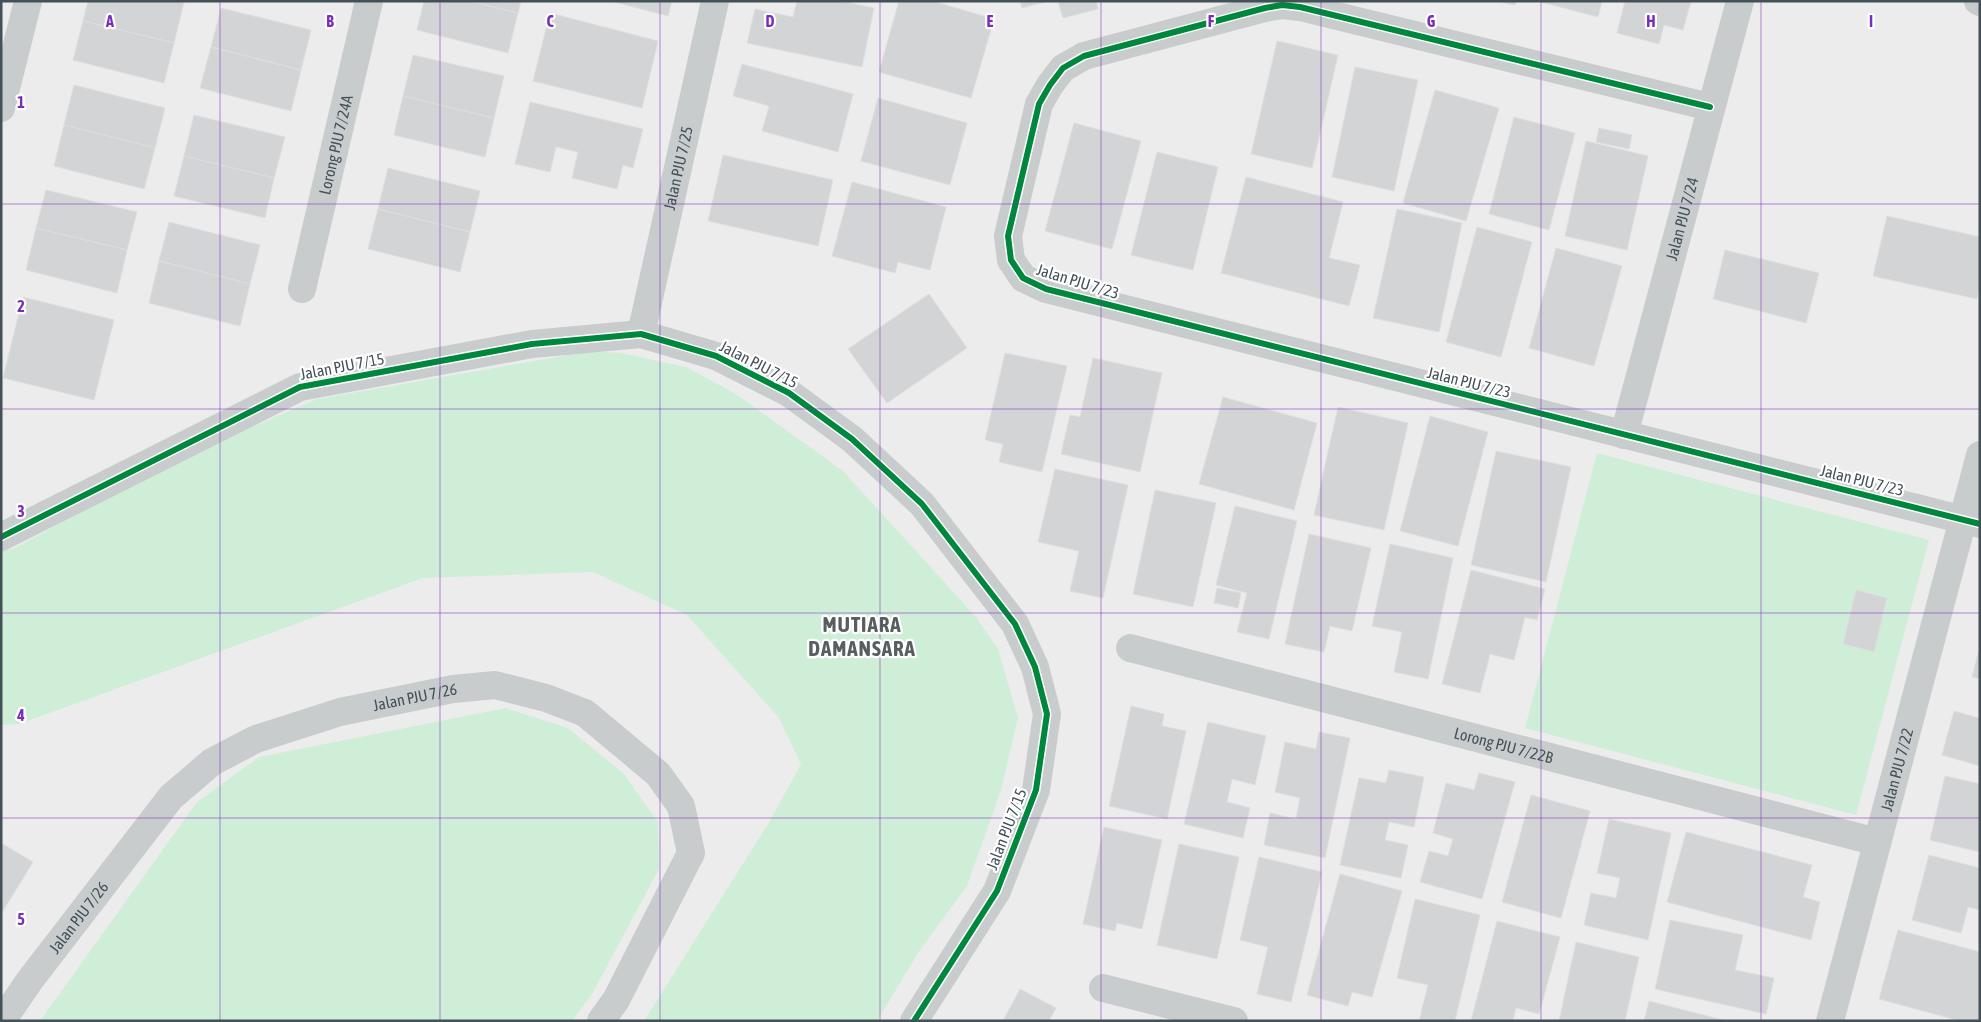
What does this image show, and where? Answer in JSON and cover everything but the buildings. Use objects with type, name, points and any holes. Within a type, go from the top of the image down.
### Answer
[{"type":"street","points":[[1,108],[28,1]]},
{"type":"street","name":"Lorong PJU 7/24A","points":[[302,289],[369,1]]},
{"type":"street","name":"Jalan PJU 7/25","points":[[641,334],[715,1]]},
{"type":"street","name":"Jalan PJU 7/24","points":[[1624,435],[1710,107],[1740,1]]},
{"type":"street","name":"Jalan PJU 7/23","points":[[1710,107],[1310,10],[1282,5],[1265,8],[1084,56],[1063,68],[1039,104],[1008,236],[1011,260],[1023,278],[1046,289],[1971,522]]},
{"type":"street","name":"Jalan PJU 7/15","points":[[1,537],[300,387],[532,344],[641,334],[716,356],[789,393],[852,440],[922,504],[1015,624],[1036,667],[1047,714],[1036,790],[997,891],[914,1021]]},
{"type":"street","name":"Jalan PJU 7/22","points":[[1830,1021],[1877,842],[1971,522],[1980,455]]},
{"type":"street","name":"Lorong PJU 7/22B","points":[[1130,648],[1877,842]]},
{"type":"street","name":"Jalan PJU 7/26","points":[[2,1021],[30,980],[171,797],[212,762],[256,739],[340,712],[453,689],[495,685],[546,698],[585,713],[658,774],[681,806],[691,854],[616,1000],[600,1021]]},
{"type":"street","points":[[1103,988],[1234,1021]]},
{"type":"green space","points":[[591,351],[621,353],[686,367],[736,394],[843,471],[976,617],[998,649],[1018,718],[1001,790],[967,886],[920,950],[877,1021],[644,1021],[771,819],[801,764],[779,718],[687,615],[593,572],[423,578],[19,724],[1,725],[1,551],[15,548],[180,458],[317,399]]},
{"type":"green space","points":[[1597,453],[1929,540],[1856,815],[1525,728]]},
{"type":"green space","points":[[506,708],[568,728],[623,773],[658,822],[659,869],[592,994],[572,1021],[40,1021],[197,802],[259,757]]},
{"type":"cycle path","points":[[1710,107],[1300,7],[1282,5],[1265,8],[1084,56],[1063,68],[1039,104],[1008,236],[1011,260],[1023,278],[1046,289],[1980,524]]},
{"type":"cycle path","points":[[1,537],[300,387],[532,344],[641,334],[716,356],[789,393],[852,439],[922,504],[1015,624],[1035,667],[1047,714],[1036,790],[997,891],[914,1021]]},
{"type":"district","name":"MUTIARA DAMANSARA","points":[[862,637]]}]
